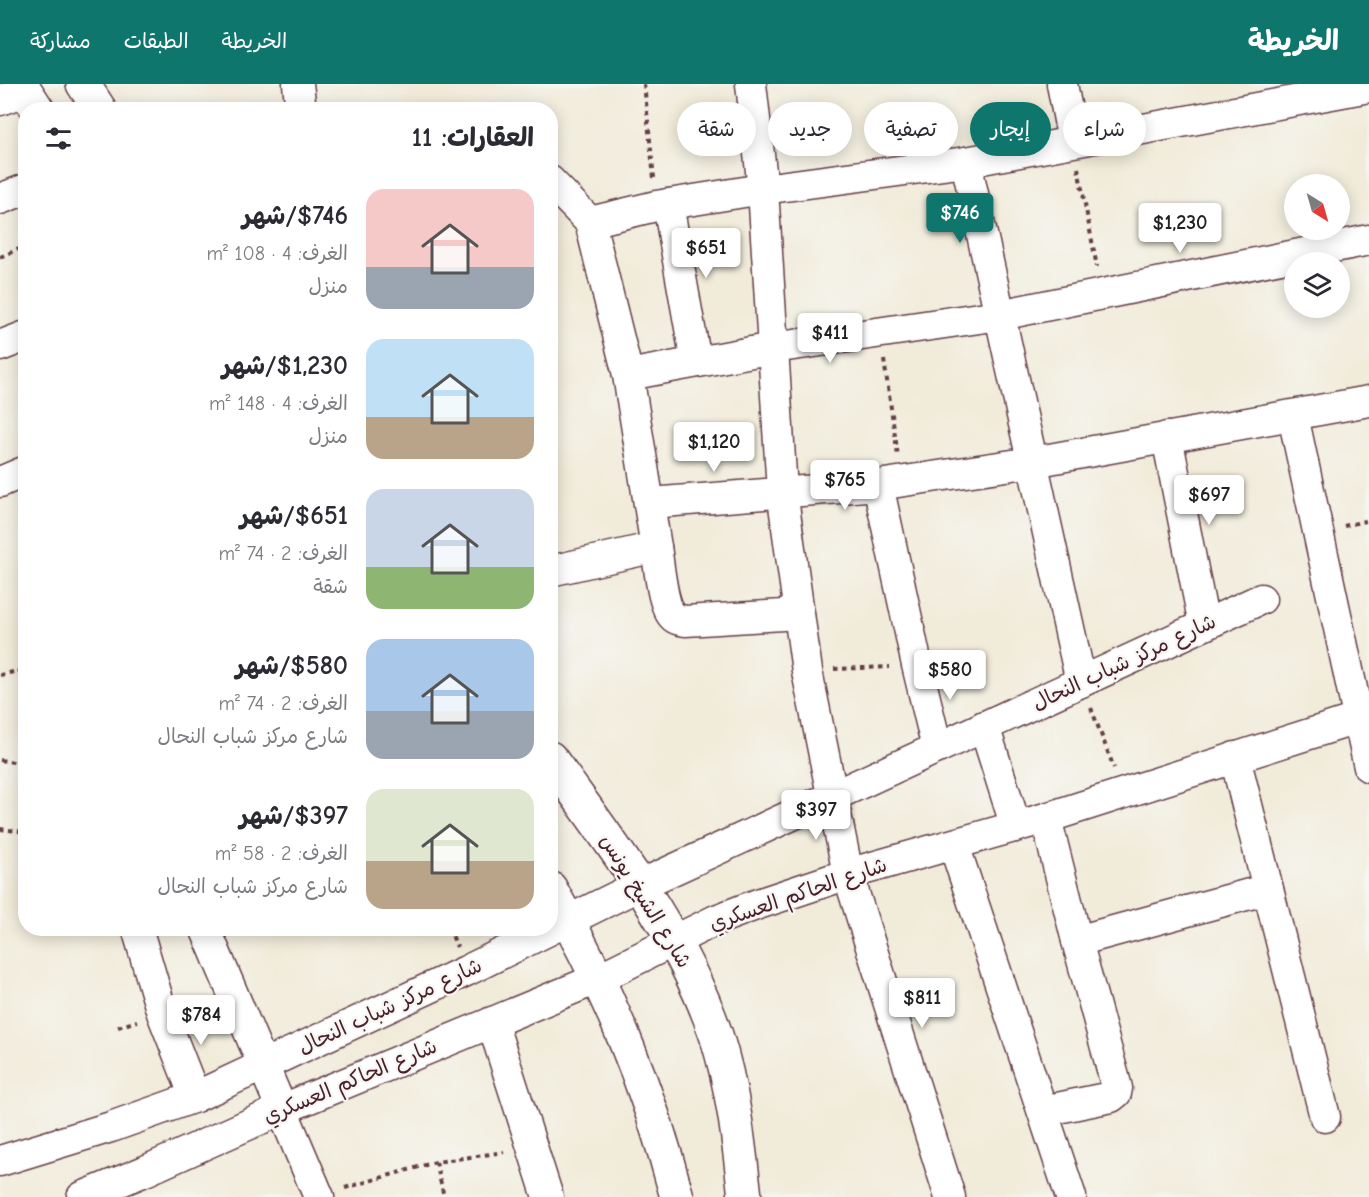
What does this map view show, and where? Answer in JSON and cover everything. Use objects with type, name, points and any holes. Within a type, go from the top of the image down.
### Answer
[{"type":"street","points":[[83,84],[95,102]]},
{"type":"street","points":[[298,84],[300,102]]},
{"type":"street","points":[[751,84],[763,189],[782,491],[807,671],[848,874],[950,1197]]},
{"type":"street","points":[[1062,84],[1065,102]]},
{"type":"street","points":[[1146,128],[1369,87]]},
{"type":"street","points":[[590,222],[662,205],[966,162],[1063,143]]},
{"type":"street","points":[[966,162],[1081,682]]},
{"type":"street","points":[[558,189],[590,222],[628,375],[665,599],[669,611],[675,618],[685,621],[799,614]]},
{"type":"street","points":[[0,199],[18,192]]},
{"type":"street","points":[[662,205],[696,362]]},
{"type":"street","points":[[628,375],[773,348],[1000,315],[1369,240]]},
{"type":"street","points":[[0,346],[18,339]]},
{"type":"street","points":[[650,503],[890,483],[1033,462],[1369,401]]},
{"type":"street","points":[[1293,416],[1364,716],[1369,766]]},
{"type":"street","points":[[1167,437],[1204,625]]},
{"type":"street","points":[[0,482],[18,474]]},
{"type":"street","points":[[890,483],[917,665],[937,748]]},
{"type":"street","points":[[558,569],[656,547]]},
{"type":"street","name":"شارع مركز شباب النحال","points":[[558,925],[640,885],[1261,599]]},
{"type":"street","name":"شارع الحاكم العسكري","points":[[82,1197],[283,1109],[599,978],[674,940],[758,904],[848,874],[1046,818],[1364,716]]},
{"type":"street","points":[[984,726],[1016,827]]},
{"type":"street","points":[[1234,756],[1325,1117]]},
{"type":"street","name":"شارع الشيخ يونس","points":[[558,769],[640,885],[674,940],[694,980],[716,1036],[732,1095],[745,1197]]},
{"type":"street","points":[[1042,1111],[1111,1097],[1116,1093],[1117,1088],[1046,818]]},
{"type":"street","points":[[954,845],[1071,1197]]},
{"type":"street","points":[[1077,941],[1268,890]]},
{"type":"street","points":[[558,901],[599,978],[644,1084],[677,1197]]},
{"type":"street","points":[[138,936],[162,1012],[195,1097]]},
{"type":"street","points":[[208,936],[319,1197]]},
{"type":"street","name":"شارع مركز شباب النحال","points":[[0,1161],[111,1127],[195,1097],[537,936]]},
{"type":"street","points":[[492,1022],[548,1197]]},
{"type":"path","points":[[644,84],[662,205]]},
{"type":"path","points":[[1076,156],[1102,294]]},
{"type":"path","points":[[0,257],[18,249]]},
{"type":"path","points":[[880,333],[890,483]]},
{"type":"path","points":[[807,671],[917,665]]},
{"type":"path","points":[[0,675],[18,671]]},
{"type":"path","points":[[1081,682],[1124,793]]},
{"type":"path","points":[[0,760],[18,763]]},
{"type":"path","points":[[0,830],[18,831]]},
{"type":"path","points":[[319,1197],[436,1162],[533,1149]]},
{"type":"path","points":[[436,1162],[444,1197]]}]
